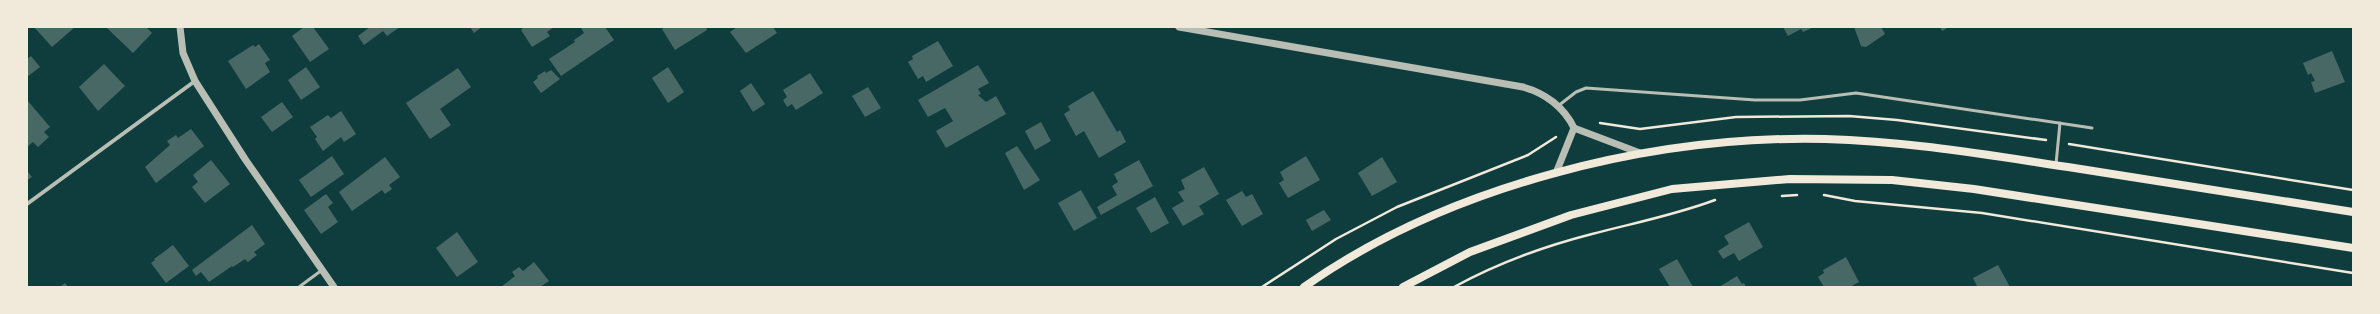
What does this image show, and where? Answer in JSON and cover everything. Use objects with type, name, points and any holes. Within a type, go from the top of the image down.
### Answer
[{"type":"main road","points":[[1307,286],[1422,221],[1469,201],[1556,173],[1640,153],[1755,140],[1825,139],[1893,144],[2056,166],[2353,212]]},
{"type":"main road","points":[[1403,287],[1470,252],[1571,215],[1672,189],[1790,179],[1892,180],[1974,189],[2353,248]]},
{"type":"street","points":[[180,27],[183,53],[195,81],[245,159],[334,287]]},
{"type":"street","points":[[1179,27],[1504,82],[1534,90],[1558,106],[1567,115],[1574,128],[1640,153]]},
{"type":"street","points":[[27,204],[195,81]]},
{"type":"street","points":[[1556,173],[1574,128]]},
{"type":"lane","points":[[1558,106],[1576,92],[1586,88],[1755,100],[1800,100],[1856,93],[2092,128]]},
{"type":"lane","points":[[2056,166],[2060,123]]},
{"type":"lane","points":[[299,287],[322,270]]},
{"type":"path","points":[[1262,287],[1336,239],[1397,207],[1528,155],[1559,135]]},
{"type":"path","points":[[1780,196],[1803,194]]},
{"type":"path","points":[[1819,194],[1855,201],[1982,213],[2353,273]]},
{"type":"path","points":[[1454,287],[1531,254],[1591,234],[1683,212],[1719,199]]},
{"type":"building","points":[[34,27],[75,27],[52,47]]},
{"type":"building","points":[[146,27],[152,33],[133,53],[107,28]]},
{"type":"building","points":[[304,27],[313,27],[329,49],[310,62],[292,36]]},
{"type":"building","points":[[370,27],[400,27],[387,36],[383,31],[364,45],[358,36]]},
{"type":"building","points":[[470,27],[482,27],[474,33]]},
{"type":"building","points":[[524,27],[554,27],[547,32],[550,36],[532,47],[521,30]]},
{"type":"building","points":[[605,27],[614,40],[561,76],[549,59],[575,42],[574,40],[584,33],[581,28]]},
{"type":"building","points":[[665,27],[706,27],[707,30],[675,50],[662,29]]},
{"type":"building","points":[[737,27],[773,27],[777,33],[746,53],[730,32]]},
{"type":"building","points":[[1783,27],[1814,27],[1803,32],[1801,29],[1788,36]]},
{"type":"building","points":[[1854,27],[1881,27],[1885,34],[1866,47],[1861,46]]},
{"type":"building","points":[[1940,27],[1949,27],[1942,31]]},
{"type":"building","points":[[938,41],[953,66],[926,82],[923,76],[918,79],[908,62],[913,59],[912,56]]},
{"type":"building","points":[[259,44],[270,60],[265,63],[270,72],[246,89],[228,61],[253,45],[255,47]]},
{"type":"building","points":[[2332,51],[2345,82],[2315,93],[2311,82],[2315,81],[2311,73],[2308,75],[2303,63]]},
{"type":"building","points":[[31,56],[40,67],[27,77],[27,59]]},
{"type":"building","points":[[104,64],[125,86],[98,111],[79,87]]},
{"type":"building","points":[[978,65],[989,83],[978,89],[981,94],[978,95],[986,102],[996,96],[1006,114],[946,148],[936,131],[953,121],[945,108],[928,117],[918,100]]},
{"type":"building","points":[[306,67],[320,87],[301,100],[288,80]]},
{"type":"building","points":[[668,67],[684,92],[668,103],[652,78]]},
{"type":"building","points":[[458,68],[471,87],[440,109],[451,125],[430,139],[406,103]]},
{"type":"building","points":[[551,70],[560,79],[541,93],[533,82],[538,78],[537,76],[545,71],[546,73]]},
{"type":"building","points":[[810,73],[823,93],[796,110],[792,104],[787,107],[783,100],[787,97],[783,90]]},
{"type":"building","points":[[751,83],[765,104],[753,112],[740,91]]},
{"type":"building","points":[[868,87],[881,108],[865,117],[852,96]]},
{"type":"building","points":[[1093,91],[1117,132],[1120,130],[1126,142],[1099,158],[1084,131],[1076,136],[1064,114],[1070,110],[1068,106]]},
{"type":"building","points":[[27,100],[50,127],[44,132],[49,137],[38,147],[33,142],[27,147]]},
{"type":"building","points":[[282,102],[293,117],[272,132],[261,117]]},
{"type":"building","points":[[341,111],[356,134],[344,142],[341,137],[323,151],[315,139],[317,137],[310,127],[328,115],[331,118]]},
{"type":"building","points":[[1041,122],[1051,141],[1035,150],[1025,131]]},
{"type":"building","points":[[191,129],[204,146],[156,183],[145,167],[170,145],[167,141],[176,135],[178,138]]},
{"type":"building","points":[[1017,146],[1040,180],[1024,190],[1005,153]]},
{"type":"building","points":[[332,156],[344,174],[311,197],[299,180]]},
{"type":"building","points":[[1306,156],[1320,180],[1288,198],[1279,183],[1284,180],[1280,172]]},
{"type":"building","points":[[385,157],[400,177],[389,185],[392,189],[385,194],[382,190],[352,211],[339,192]]},
{"type":"building","points":[[1382,157],[1397,182],[1372,196],[1358,173]]},
{"type":"building","points":[[211,160],[230,184],[205,203],[192,187],[198,182],[193,175]]},
{"type":"building","points":[[1139,160],[1153,186],[1101,215],[1097,207],[1117,195],[1112,186],[1118,182],[1114,174]]},
{"type":"building","points":[[1204,167],[1219,194],[1199,206],[1204,214],[1183,226],[1172,208],[1184,201],[1178,192],[1185,189],[1181,180]]},
{"type":"building","points":[[27,171],[32,177],[27,180]]},
{"type":"building","points":[[1081,190],[1097,218],[1074,231],[1058,203]]},
{"type":"building","points":[[1242,191],[1246,197],[1252,194],[1263,214],[1242,226],[1226,200]]},
{"type":"building","points":[[326,194],[333,203],[328,207],[338,222],[321,234],[304,210]]},
{"type":"building","points":[[1155,197],[1169,223],[1151,233],[1136,208]]},
{"type":"building","points":[[1324,210],[1331,220],[1312,231],[1306,220]]},
{"type":"building","points":[[1749,222],[1763,247],[1739,261],[1734,253],[1723,259],[1718,251],[1729,244],[1724,236]]},
{"type":"building","points":[[252,225],[265,244],[254,252],[257,255],[248,262],[245,259],[233,267],[232,266],[209,282],[201,272],[196,276],[192,270]]},
{"type":"building","points":[[457,232],[478,262],[457,277],[436,248]]},
{"type":"building","points":[[173,245],[189,266],[166,283],[151,263]]},
{"type":"building","points":[[1846,257],[1859,282],[1850,287],[1824,287],[1818,277],[1824,273],[1823,270]]},
{"type":"building","points":[[1677,259],[1693,287],[1670,287],[1659,269]]},
{"type":"building","points":[[534,262],[549,281],[540,287],[501,287],[515,276],[512,272],[519,267],[523,271]]},
{"type":"building","points":[[1998,265],[2010,287],[1974,287],[1977,286],[1973,278]]},
{"type":"building","points":[[1737,276],[1746,287],[1719,287]]},
{"type":"building","points":[[65,283],[68,287],[60,287]]}]
